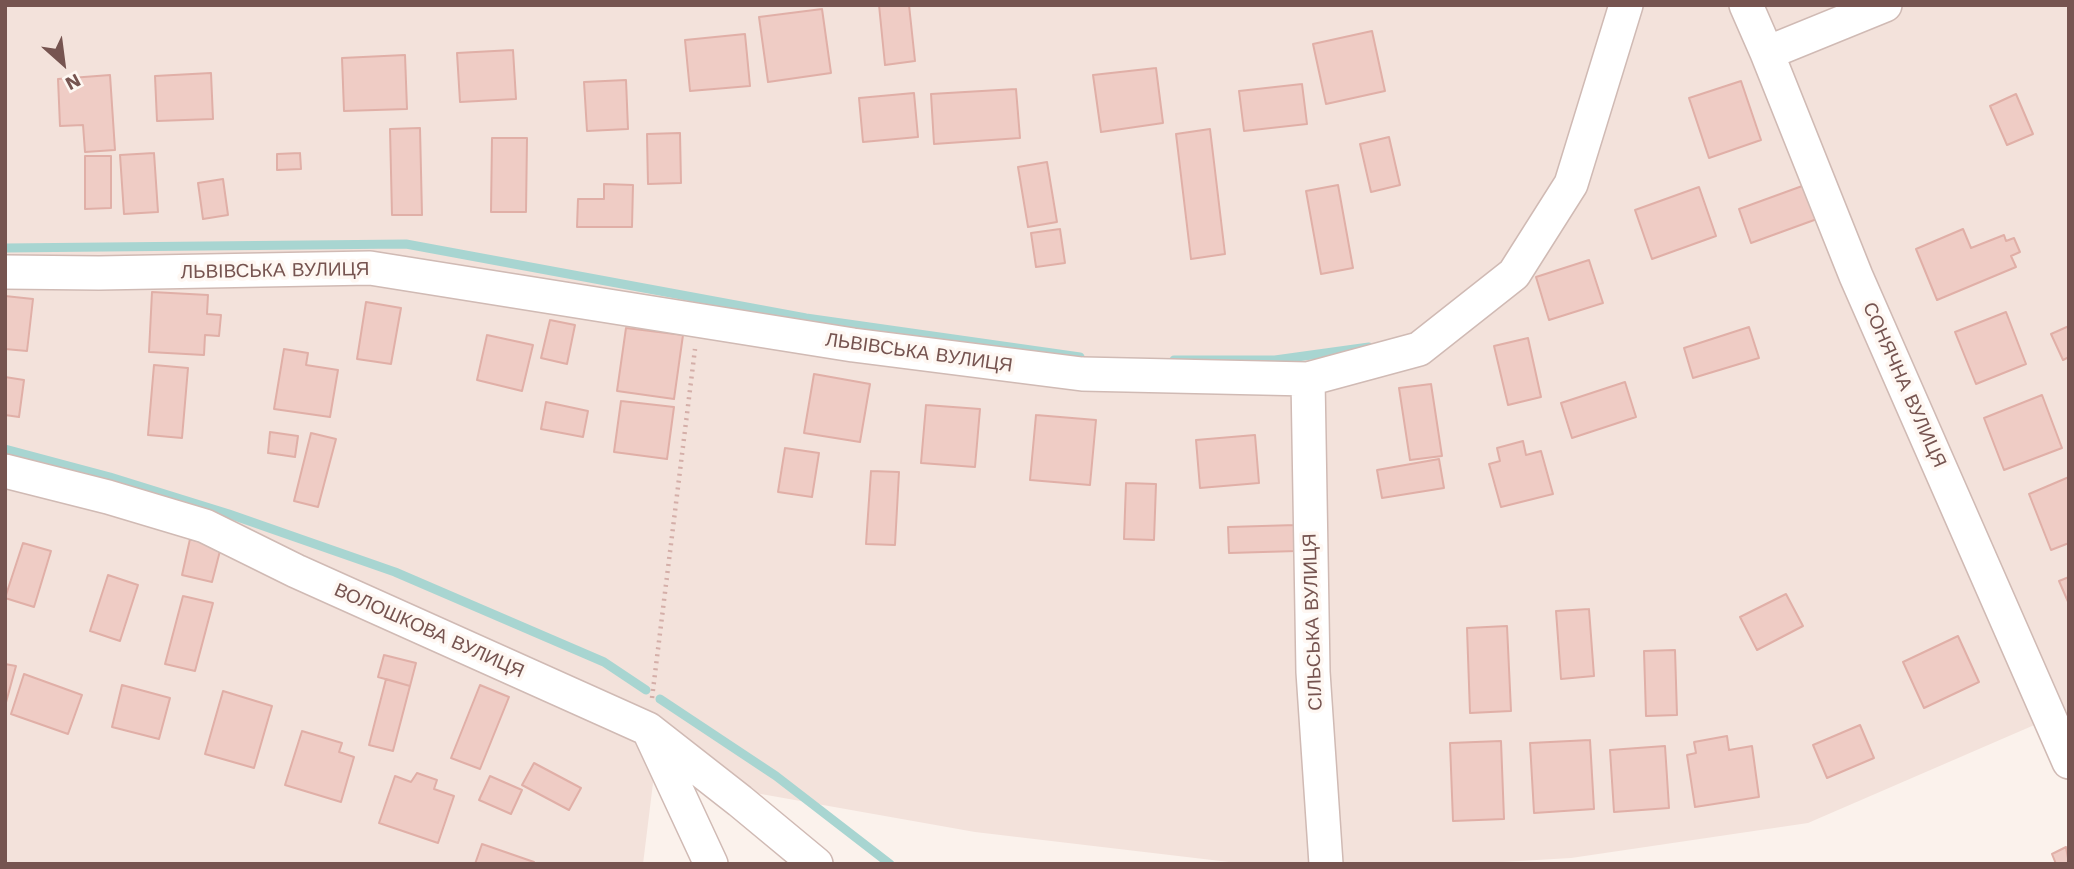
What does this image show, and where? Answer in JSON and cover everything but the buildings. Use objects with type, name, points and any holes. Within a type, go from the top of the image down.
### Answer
[{"type":"street","name":"ЛЬВІВСЬКА ВУЛИЦЯ","points":[[5,272],[370,268],[853,345],[1082,374],[1308,379],[1419,349],[1514,274],[1571,184],[1626,5]]},
{"type":"street","name":"СОНЯЧНА ВУЛИЦЯ","points":[[1746,5],[1768,53],[1856,276],[2069,762]]},
{"type":"street","points":[[1768,53],[1885,5]]},
{"type":"street","name":"СІЛЬСЬКА ВУЛИЦЯ","points":[[1308,379],[1313,672],[1326,864]]},
{"type":"street","name":"ВОЛОШКОВА ВУЛИЦЯ","points":[[5,471],[108,497],[205,526],[296,572],[648,729],[816,864]]},
{"type":"street","points":[[648,729],[711,864]]},
{"type":"path","points":[[648,729],[698,321]]},
{"type":"shaded area","points":[[5,5],[2069,5],[2069,710],[1808,823],[1571,858],[1469,864],[1246,864],[975,832],[654,775],[643,864],[5,864]]},
{"type":"waterway","points":[[5,248],[406,244],[806,318],[1080,357]]},
{"type":"waterway","points":[[1174,360],[1275,360],[1369,347]]},
{"type":"waterway","points":[[5,449],[110,477],[229,514],[395,572],[604,662],[646,690]]},
{"type":"waterway","points":[[660,699],[776,776],[890,864]]}]
